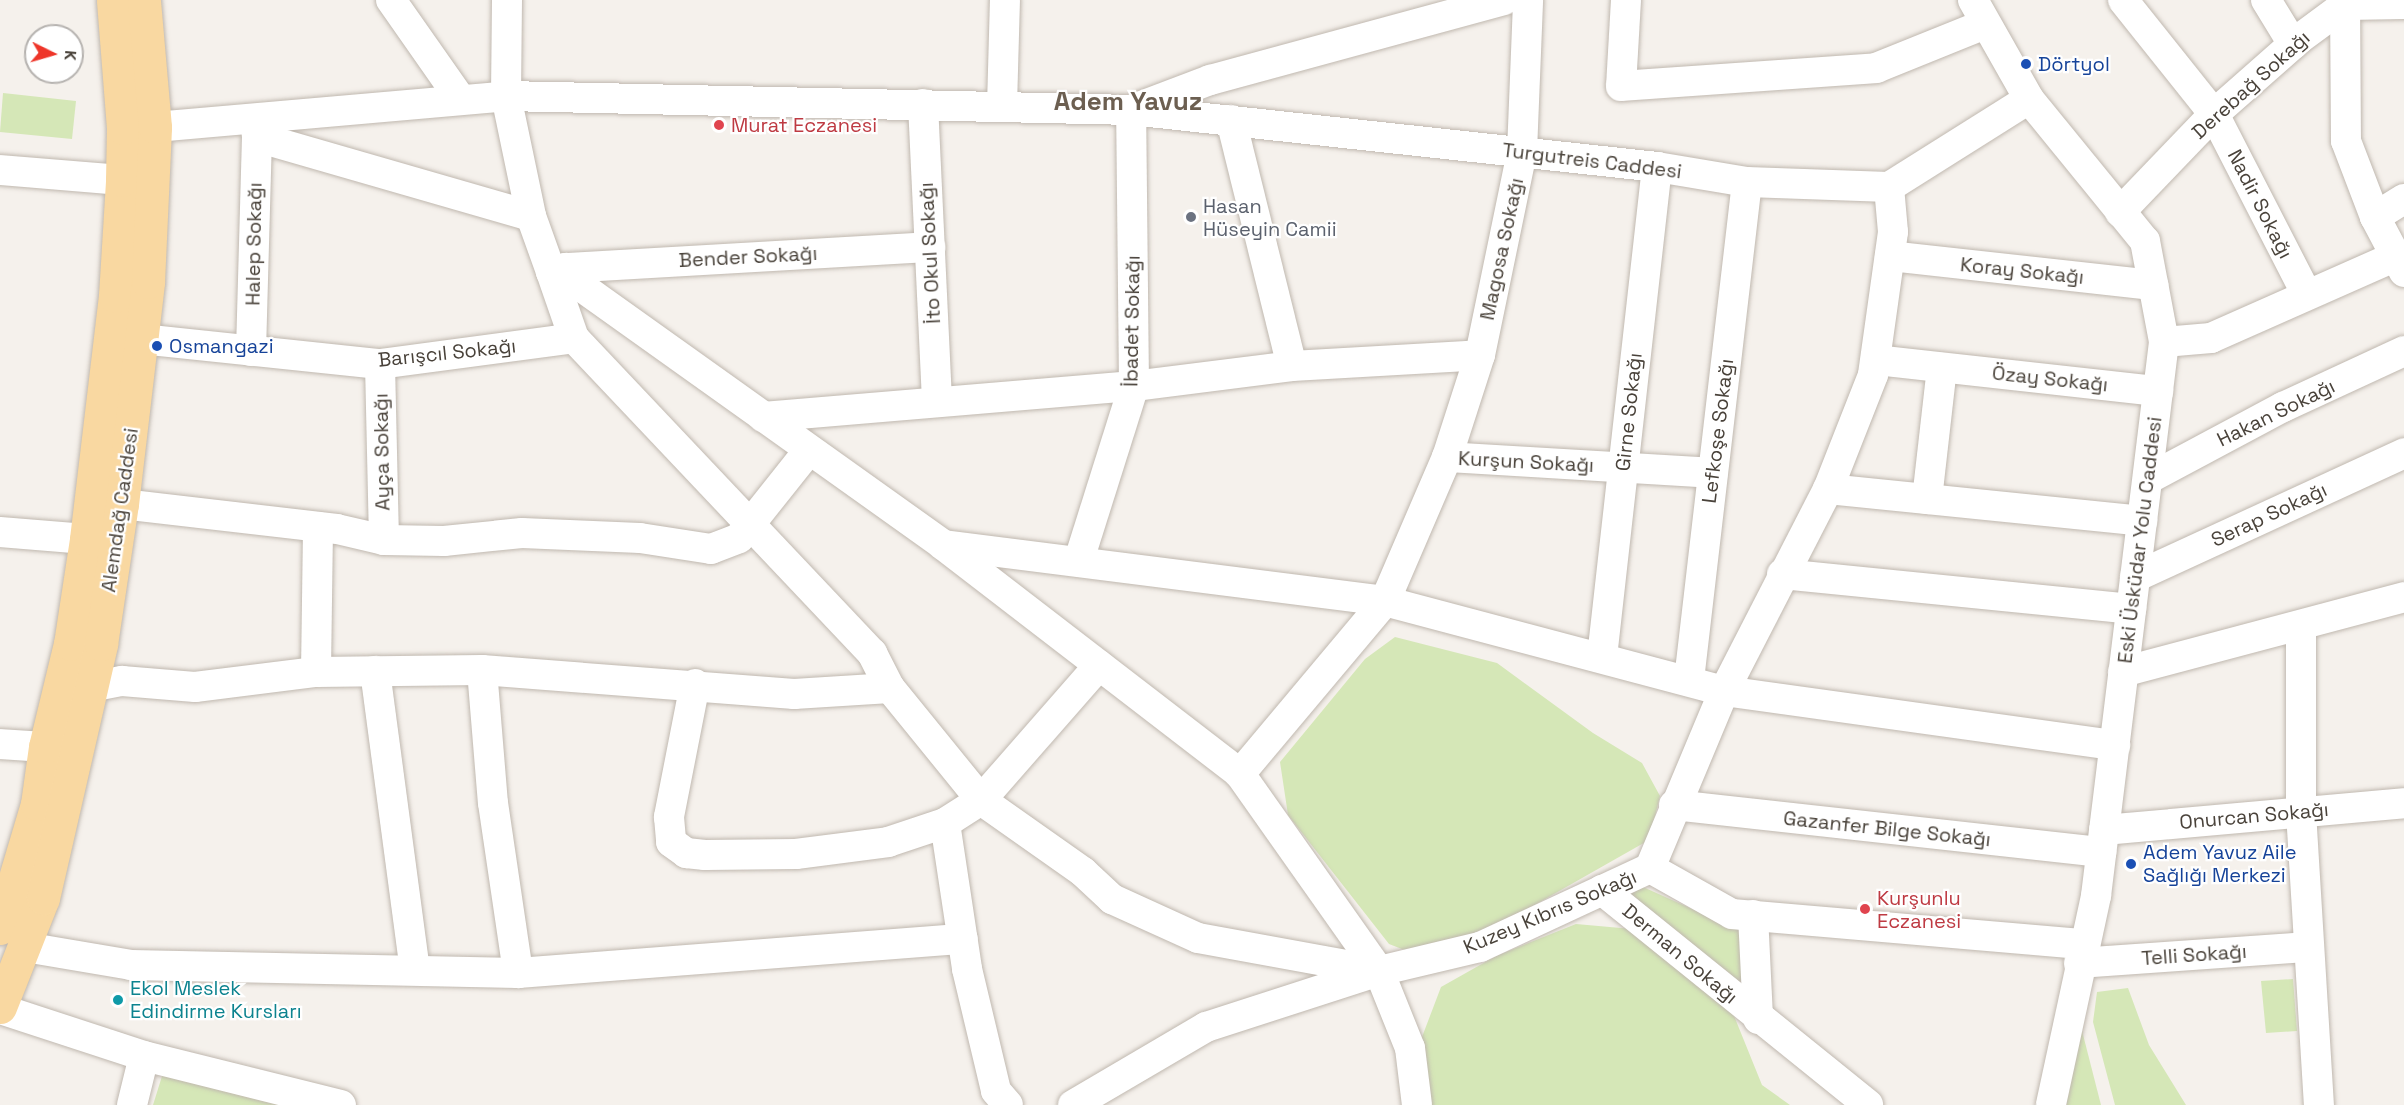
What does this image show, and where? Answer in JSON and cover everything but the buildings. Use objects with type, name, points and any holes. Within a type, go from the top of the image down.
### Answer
[{"type":"main road","name":"Alemdağ Caddesi","points":[[0,1008],[37,804],[45,747],[70,644],[86,539],[115,296],[123,128],[113,0]]},
{"type":"main road","name":"Alemdağ Caddesi","points":[[12,938],[43,898],[101,644],[122,504],[148,282],[155,127],[144,0]]},
{"type":"main road","points":[[123,128],[155,127]]},
{"type":"street","points":[[391,0],[460,100]]},
{"type":"street","points":[[507,0],[506,96],[531,216],[559,270],[574,338],[748,526],[872,653],[890,688],[981,800],[1083,872],[1112,899],[1198,938],[1379,971]]},
{"type":"street","points":[[1002,106],[1005,0]]},
{"type":"street","points":[[1131,110],[1210,81],[1464,5],[1504,0]]},
{"type":"street","name":"Magosa Sokağı","points":[[1240,774],[1385,601],[1447,457],[1480,354],[1522,152],[1528,0]]},
{"type":"street","points":[[1626,0],[1621,86],[1876,68],[1979,8]]},
{"type":"street","name":"Nadir Sokağı","points":[[2123,0],[2214,114],[2307,295]]},
{"type":"street","points":[[2266,0],[2293,44]]},
{"type":"street","points":[[2164,342],[2211,338],[2307,295],[2400,264],[2375,217],[2346,141],[2345,3],[2404,4]]},
{"type":"street","name":"Derebağ Sokağı","points":[[2120,212],[2214,114],[2293,44],[2345,3]]},
{"type":"street","name":"Eski Üsküdar Yolu Caddesi","points":[[1979,8],[2029,99],[2145,241],[2164,342],[2150,478],[2142,521],[2096,896],[2081,953],[2051,1105]]},
{"type":"street","name":"Turgutreis Caddesi","points":[[155,127],[256,128],[460,100],[506,96],[1131,110],[1657,167],[1747,182],[1889,187]]},
{"type":"street","points":[[1650,868],[1674,805],[1724,691],[1782,574],[1828,489],[1876,360],[1893,232],[1889,187],[2029,99]]},
{"type":"street","name":"İto Okul Sokağı","points":[[923,104],[937,402]]},
{"type":"street","name":"İbadet Sokağı","points":[[1079,560],[1134,386],[1131,110]]},
{"type":"street","points":[[1232,120],[1292,366]]},
{"type":"street","points":[[256,128],[531,216]]},
{"type":"street","name":"Halep Sokağı","points":[[251,351],[256,128]]},
{"type":"street","name":"Girne Sokağı","points":[[1602,657],[1657,167]]},
{"type":"street","points":[[0,170],[122,180]]},
{"type":"street","name":"Lefkoşe Sokağı","points":[[1689,680],[1747,182]]},
{"type":"street","points":[[2375,217],[2404,199]]},
{"type":"street","name":"Bender Sokağı","points":[[559,270],[930,247]]},
{"type":"street","name":"Koray Sokağı","points":[[1890,256],[2153,285]]},
{"type":"street","points":[[559,270],[943,545],[1240,774],[1379,971],[1410,1048],[1414,1104]]},
{"type":"street","name":"Barışcıl Sokağı","points":[[141,339],[380,364],[574,338]]},
{"type":"street","name":"Hakan Sokağı","points":[[2150,478],[2283,407],[2404,351]]},
{"type":"street","points":[[763,417],[1134,386],[1292,366],[1480,354]]},
{"type":"street","name":"Özay Sokağı","points":[[1876,360],[2158,391]]},
{"type":"street","name":"Ayça Sokağı","points":[[380,364],[384,540]]},
{"type":"street","points":[[1927,499],[1942,368]]},
{"type":"street","points":[[122,504],[318,527],[384,540],[444,541],[522,533],[640,538],[711,549],[740,538],[809,450]]},
{"type":"street","name":"Serap Sokağı","points":[[2135,577],[2404,453]]},
{"type":"street","name":"Kurşun Sokağı","points":[[1447,457],[1713,473]]},
{"type":"street","points":[[1828,489],[2142,521]]},
{"type":"street","points":[[316,672],[318,527]]},
{"type":"street","points":[[0,532],[86,539]]},
{"type":"street","points":[[943,545],[1079,560],[1385,601],[1724,691],[2115,745]]},
{"type":"street","points":[[1782,574],[2131,609]]},
{"type":"street","points":[[2123,672],[2404,597]]},
{"type":"street","points":[[2301,626],[2301,812],[2319,1105]]},
{"type":"street","points":[[695,684],[669,817],[671,842],[686,853],[796,854],[888,842],[945,823],[981,800],[1099,665]]},
{"type":"street","points":[[90,687],[122,681],[195,687],[316,672],[482,670],[695,684],[794,694],[890,688]]},
{"type":"street","points":[[482,670],[493,802],[518,973]]},
{"type":"street","points":[[375,671],[396,848],[415,969]]},
{"type":"street","points":[[0,744],[45,747]]},
{"type":"street","name":"Onurcan Sokağı","points":[[2103,841],[2301,812],[2404,802]]},
{"type":"street","name":"Gazanfer Bilge Sokağı","points":[[1674,805],[2103,841]]},
{"type":"street","points":[[945,823],[967,969],[996,1091],[1008,1105]]},
{"type":"street","name":"Kuzey Kıbrıs Sokağı","points":[[1073,1105],[1206,1027],[1379,971],[1480,946],[1650,868]]},
{"type":"street","name":"Telli Sokağı","points":[[1650,868],[1732,914],[2081,953],[2308,947]]},
{"type":"street","name":"Derman Sokağı","points":[[1602,890],[1758,1019],[1868,1105]]},
{"type":"street","points":[[1753,915],[1758,1019]]},
{"type":"street","points":[[12,938],[131,964],[236,969],[415,969],[518,973],[963,939]]},
{"type":"street","points":[[0,1008],[144,1056],[341,1105]]},
{"type":"street","points":[[132,1105],[144,1056]]},
{"type":"green space","points":[[3,93],[76,101],[72,139],[0,132]]},
{"type":"green space","points":[[1395,637],[1497,663],[1593,733],[1642,763],[1660,796],[1649,840],[1503,923],[1462,941],[1407,951],[1389,944],[1288,815],[1280,762],[1365,659]]},
{"type":"green space","points":[[1643,887],[1748,934],[1745,997],[1622,897]]},
{"type":"green space","points":[[1576,924],[1632,929],[1726,996],[1762,1085],[1790,1105],[1426,1105],[1422,1037],[1441,987],[1496,956]]},
{"type":"green space","points":[[2293,979],[2297,1031],[2266,1033],[2261,981]]},
{"type":"green space","points":[[2128,988],[2149,1045],[2186,1105],[2115,1105],[2093,1022],[2097,992]]},
{"type":"green space","points":[[2078,1015],[2101,1105],[2061,1105]]},
{"type":"green space","points":[[163,1073],[289,1105],[153,1105]]},
{"type":"place","name":"Dörtyol","points":[[2026,64]]},
{"type":"place","name":"Murat Eczanesi","points":[[719,125]]},
{"type":"place","name":"Hasan Hüseyin Camii","points":[[1191,217]]},
{"type":"place","name":"Osmangazi","points":[[157,346]]},
{"type":"place","name":"Adem Yavuz Aile Sağlığı Merkezi","points":[[2131,864]]},
{"type":"place","name":"Kurşunlu Eczanesi","points":[[1865,909]]},
{"type":"place","name":"Ekol Meslek Edindirme Kursları","points":[[118,1000]]},
{"type":"district","name":"Adem Yavuz","points":[[1128,102]]}]
